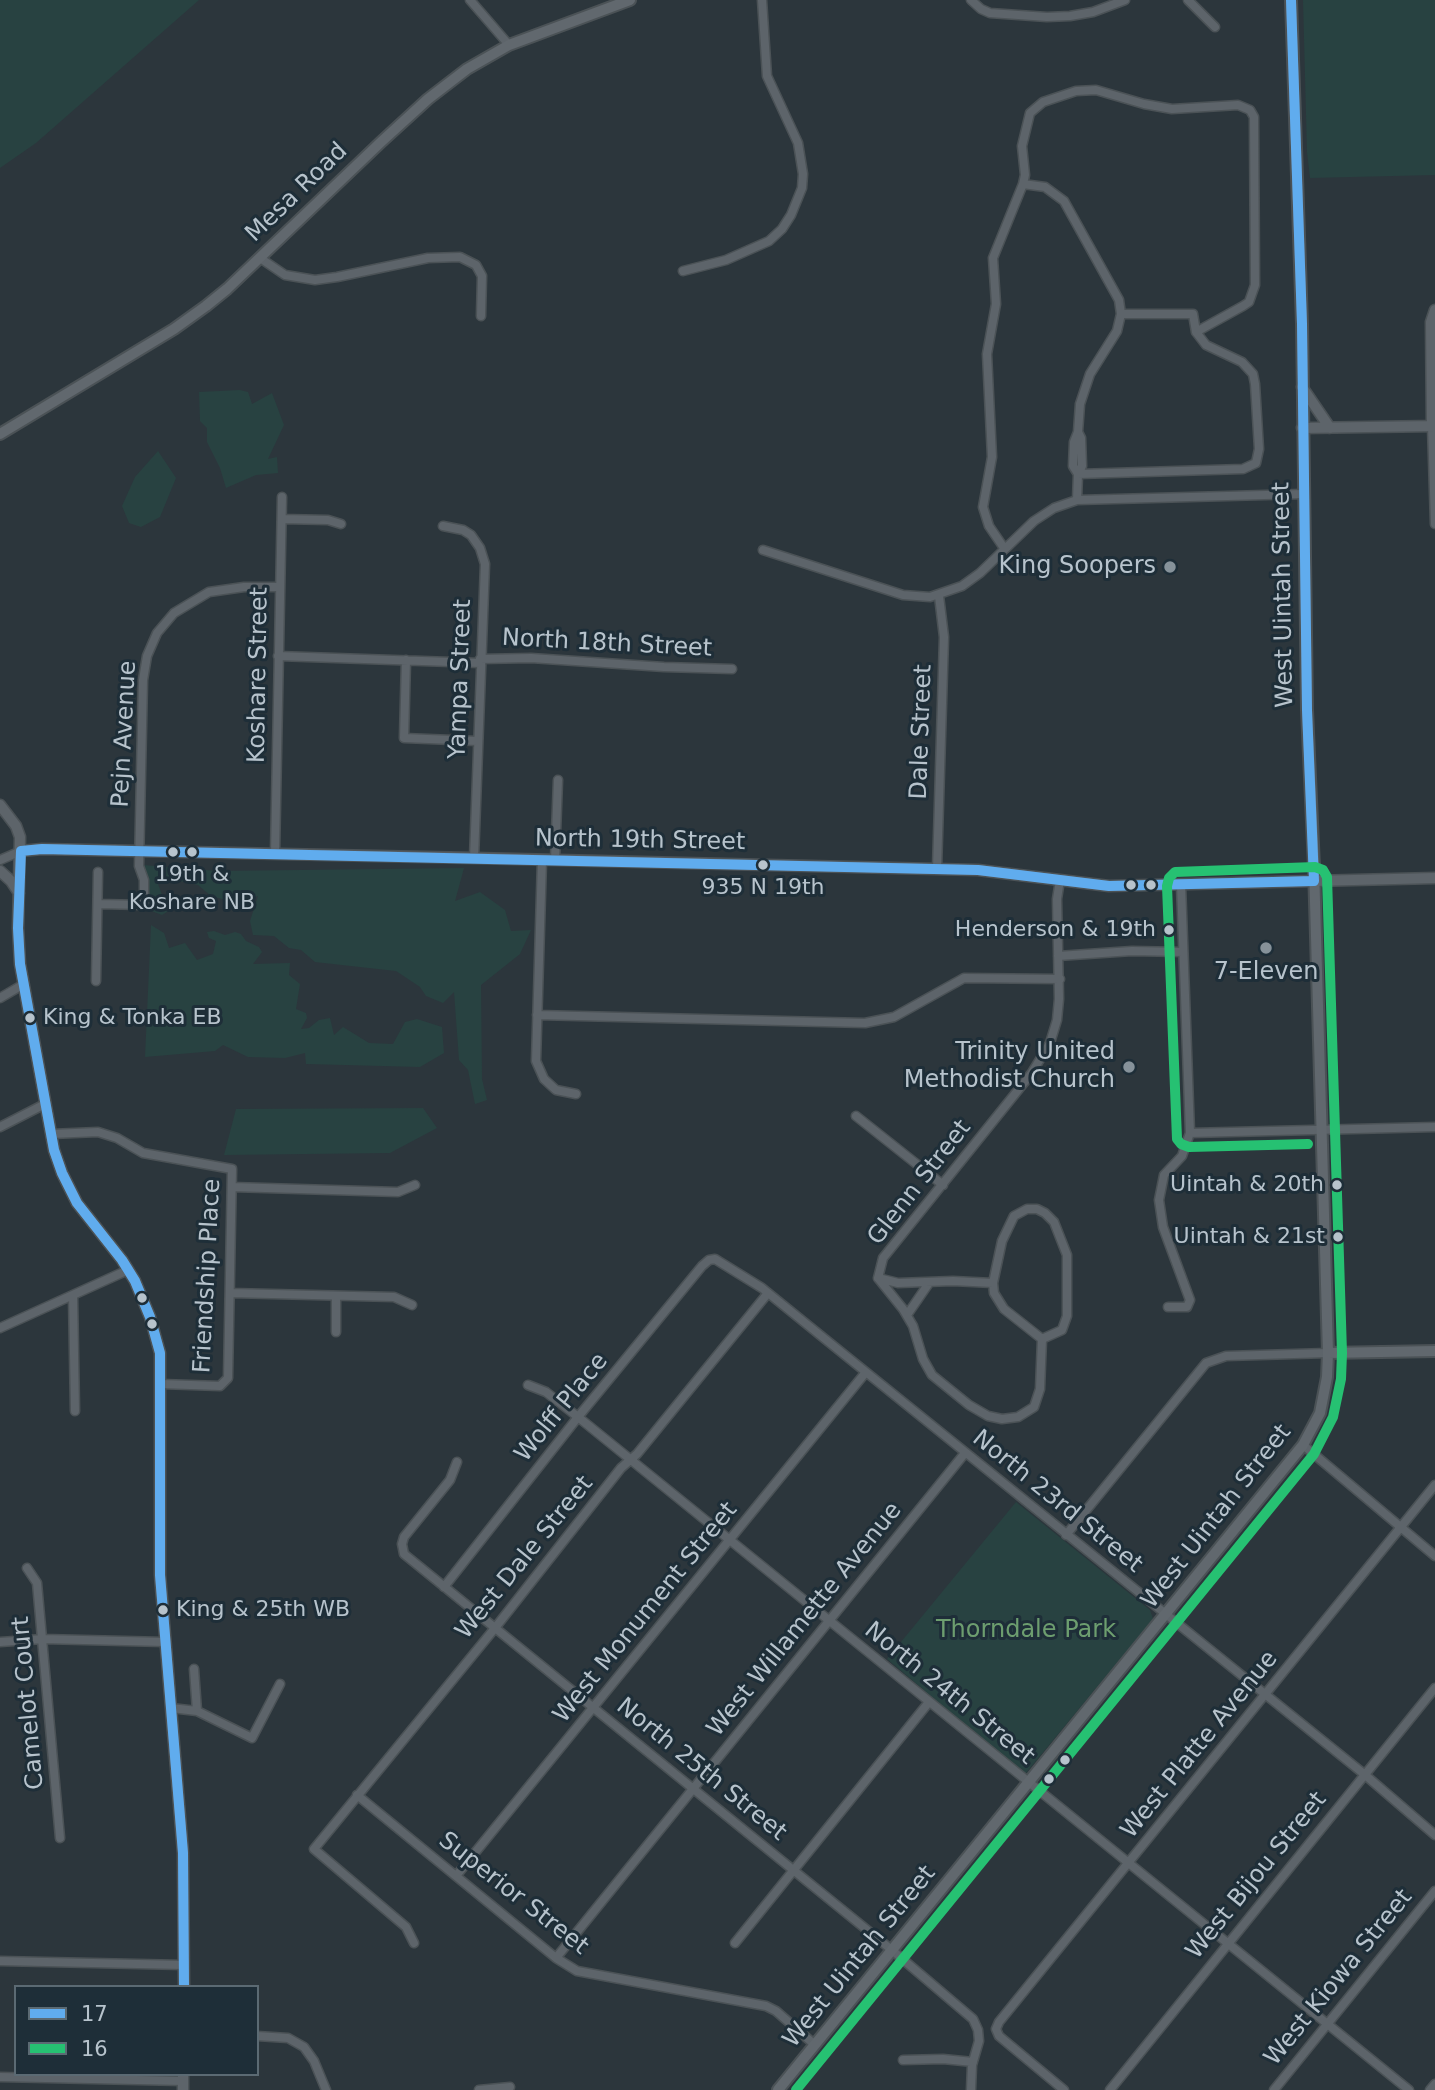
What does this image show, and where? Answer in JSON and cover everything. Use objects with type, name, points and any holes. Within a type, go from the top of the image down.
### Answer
[{"type":"main road","name":"Mesa Road","points":[[0,433],[175,328],[227,289],[428,99],[467,69],[509,45],[630,0]]},
{"type":"main road","name":"West Uintah Street","points":[[778,2090],[1303,1445],[1320,1413],[1326,1385],[1328,1353],[1307,710],[1298,192],[1291,0]]},
{"type":"main road","points":[[1328,1353],[1435,1351]]},
{"type":"street","points":[[470,0],[509,45]]},
{"type":"street","points":[[683,271],[726,260],[769,241],[782,229],[791,215],[802,188],[803,174],[798,143],[766,76],[762,0]]},
{"type":"street","points":[[971,0],[990,13],[1047,17],[1093,12],[1125,0]]},
{"type":"street","points":[[1188,0],[1215,27]]},
{"type":"street","points":[[1004,548],[989,526],[984,511],[984,495],[992,457],[987,354],[996,304],[993,258],[1023,184],[1025,175],[1022,145],[1030,113],[1044,102],[1090,89],[1160,107],[1238,105],[1250,110],[1255,125],[1255,285],[1249,302],[1196,332]]},
{"type":"street","points":[[1023,184],[1045,187],[1064,201],[1119,300],[1121,314],[1117,331],[1086,383],[1080,404],[1078,432],[1081,438],[1082,466],[1078,474],[1077,500]]},
{"type":"street","points":[[260,258],[285,275],[315,280],[428,258],[460,257],[472,262],[482,276],[484,287],[481,316]]},
{"type":"street","points":[[1435,310],[1430,322],[1435,524]]},
{"type":"street","points":[[1078,474],[1243,469],[1256,463],[1258,458],[1255,384],[1249,368],[1206,345],[1196,332],[1193,314],[1121,314]]},
{"type":"street","points":[[1302,387],[1331,428]]},
{"type":"street","points":[[1302,428],[1433,426]]},
{"type":"street","points":[[763,550],[888,591],[921,597],[939,596],[962,586],[980,573],[1045,513],[1077,500],[1303,494]]},
{"type":"street","name":"Koshare Street","points":[[275,854],[282,496]]},
{"type":"street","points":[[282,519],[328,520],[341,524]]},
{"type":"street","name":"Yampa Street","points":[[443,526],[463,530],[471,535],[484,558],[474,858]]},
{"type":"street","name":"Pejn Avenue","points":[[98,904],[144,905],[144,880],[139,866],[143,680],[147,656],[158,633],[174,613],[209,592],[244,587],[280,587]]},
{"type":"street","name":"Dale Street","points":[[937,869],[944,637],[939,596]]},
{"type":"street","name":"North 18th Street","points":[[278,656],[480,661],[531,657],[732,669]]},
{"type":"street","points":[[406,660],[404,738],[477,741]]},
{"type":"street","points":[[555,860],[558,780]]},
{"type":"street","points":[[0,805],[16,826],[20,837],[19,948],[23,984],[57,1162],[77,1203],[128,1270],[140,1292],[160,1353],[160,1575],[183,1853],[184,1985]]},
{"type":"street","name":"North 19th Street","points":[[21,851],[42,849],[937,869],[1009,872],[1109,886],[1435,878]]},
{"type":"street","points":[[0,860],[21,851]]},
{"type":"street","points":[[542,860],[536,1053],[539,1071],[556,1090],[576,1094]]},
{"type":"street","points":[[0,871],[19,893]]},
{"type":"street","points":[[96,981],[98,872]]},
{"type":"street","name":"Glenn Street","points":[[878,1278],[883,1258],[1045,1054],[1057,1020],[1060,979],[1057,899],[1060,880]]},
{"type":"street","points":[[1168,1307],[1187,1307],[1190,1300],[1163,1227],[1160,1190],[1167,1170],[1182,1156],[1190,1133],[1181,885]]},
{"type":"street","points":[[1059,956],[1125,951],[1183,952]]},
{"type":"street","points":[[537,1014],[876,1022],[894,1017],[964,978],[1060,979]]},
{"type":"street","points":[[0,998],[23,984]]},
{"type":"street","points":[[0,1127],[45,1104]]},
{"type":"street","points":[[856,1116],[943,1185]]},
{"type":"street","points":[[1190,1133],[1435,1127]]},
{"type":"street","name":"Friendship Place","points":[[51,1134],[98,1132],[117,1138],[143,1153],[232,1169],[228,1378],[220,1386],[161,1384]]},
{"type":"street","points":[[232,1187],[398,1192],[415,1185]]},
{"type":"street","points":[[1027,1209],[1037,1209],[1054,1222],[1067,1255],[1067,1316],[1062,1330],[1052,1337],[1042,1339],[1004,1309],[994,1293],[993,1283],[1002,1241],[1014,1216],[1027,1209]]},
{"type":"street","name":"North 23rd Street","points":[[715,1259],[768,1293],[1264,1696],[1364,1774],[1435,1835]]},
{"type":"street","name":"Wolff Place","points":[[444,1587],[702,1266],[715,1259]]},
{"type":"street","points":[[0,1328],[128,1270]]},
{"type":"street","points":[[878,1278],[898,1283],[993,1283]]},
{"type":"street","points":[[878,1278],[907,1315],[923,1359],[932,1374],[976,1410],[996,1418],[1018,1417],[1034,1407],[1040,1389],[1042,1339]]},
{"type":"street","points":[[907,1315],[929,1283]]},
{"type":"street","points":[[231,1293],[394,1297],[412,1305]]},
{"type":"street","name":"West Dale Street","points":[[414,1943],[406,1927],[313,1849],[768,1293]]},
{"type":"street","points":[[73,1295],[75,1411]]},
{"type":"street","points":[[336,1296],[336,1332]]},
{"type":"street","points":[[1066,1535],[1198,1370],[1211,1360],[1226,1356],[1328,1353]]},
{"type":"street","name":"West Monument Street","points":[[456,1877],[866,1372]]},
{"type":"street","name":"North 24th Street","points":[[528,1385],[546,1392],[578,1417],[1409,2090]]},
{"type":"street","points":[[1303,1445],[1435,1556]]},
{"type":"street","name":"West Willamette Avenue","points":[[556,1958],[965,1454]]},
{"type":"street","name":"North 25th Street","points":[[457,1462],[450,1480],[404,1536],[404,1554],[694,1788],[972,2019],[978,2030],[979,2041],[973,2062]]},
{"type":"street","name":"West Platte Avenue","points":[[1063,2090],[999,2036],[996,2029],[999,2022],[1435,1485]]},
{"type":"street","name":"Camelot Court","points":[[27,1568],[37,1583],[60,1838]]},
{"type":"street","points":[[0,1642],[43,1639],[165,1642]]},
{"type":"street","points":[[194,1669],[197,1711]]},
{"type":"street","points":[[171,1708],[197,1711],[252,1738],[280,1684]]},
{"type":"street","name":"West Bijou Street","points":[[1110,2090],[1435,1688]]},
{"type":"street","points":[[734,1943],[929,1702]]},
{"type":"street","name":"Superior Street","points":[[358,1795],[556,1958],[577,1971],[766,2006],[776,2011],[815,2045]]},
{"type":"street","name":"West Kiowa Street","points":[[1274,2090],[1435,1891]]},
{"type":"street","points":[[0,1961],[184,1965]]},
{"type":"street","points":[[259,2036],[288,2038],[304,2047],[314,2061],[326,2090]]},
{"type":"street","points":[[903,2060],[943,2059],[973,2062],[971,2090]]},
{"type":"street","points":[[0,2077],[183,2082]]},
{"type":"street","points":[[1430,2090],[1435,2084]]},
{"type":"street","points":[[479,2090],[510,2087]]},
{"type":"green space","points":[[0,0],[199,0],[36,143],[0,168]]},
{"type":"green space","points":[[1303,0],[1435,0],[1435,175],[1310,178]]},
{"type":"green space","points":[[199,392],[248,392],[252,404],[272,393],[284,425],[268,459],[277,457],[278,473],[256,475],[226,488],[207,442],[207,428],[200,421]]},
{"type":"green space","points":[[158,451],[176,478],[160,517],[141,527],[129,523],[122,506],[135,477]]},
{"type":"green space","points":[[143,865],[217,871],[464,868],[455,901],[480,892],[505,910],[511,931],[531,930],[520,954],[481,985],[482,1079],[487,1100],[475,1104],[468,1070],[459,1060],[454,992],[443,1003],[426,996],[420,987],[396,971],[315,962],[301,950],[289,948],[274,936],[253,935],[250,921],[258,896],[237,903],[211,896],[198,885],[180,881],[157,881],[170,910],[162,915],[149,910],[149,881]]},
{"type":"green space","points":[[151,925],[164,933],[169,948],[185,943],[197,960],[213,954],[216,941],[209,938],[207,932],[214,931],[225,935],[235,932],[241,934],[246,941],[259,947],[262,952],[253,964],[290,963],[289,975],[300,984],[296,1009],[306,1013],[307,1018],[301,1029],[330,1018],[334,1035],[343,1027],[369,1043],[393,1044],[405,1022],[417,1019],[442,1027],[444,1053],[420,1067],[306,1064],[305,1053],[285,1058],[248,1057],[223,1045],[215,1051],[145,1057]]},
{"type":"green space","points":[[423,1108],[437,1128],[390,1153],[224,1155],[236,1109]]},
{"type":"green space","name":"Thorndale Park","points":[[1016,1502],[1150,1610],[1153,1619],[1026,1773],[1021,1772],[887,1659]]},
{"type":"transit line","name":"17","points":[[1291,0],[1302,324],[1307,710],[1314,881]]},
{"type":"transit line","name":"17","points":[[21,851],[42,849],[978,870],[1109,886],[1314,881]]},
{"type":"transit line","name":"17","points":[[21,851],[18,928],[20,964],[54,1150],[77,1203],[135,1281],[150,1317],[160,1353],[160,1575],[183,1853],[184,1985]]},
{"type":"transit line","name":"16","points":[[796,2090],[1314,1454],[1333,1417],[1341,1379],[1342,1353],[1327,877],[1323,870],[1315,867],[1175,872],[1169,878],[1167,886],[1177,1139],[1189,1147],[1308,1144]]},
{"type":"place","name":"King Soopers","points":[[1170,567]]},
{"type":"place","name":"19th & Koshare NB","points":[[192,852]]},
{"type":"place","name":"935 N 19th","points":[[763,865]]},
{"type":"place","name":"Henderson & 19th","points":[[1169,930]]},
{"type":"place","name":"7-Eleven","points":[[1266,948]]},
{"type":"place","name":"King & Tonka EB","points":[[30,1018]]},
{"type":"place","name":"Trinity United Methodist Church","points":[[1129,1067]]},
{"type":"place","name":"Uintah & 20th","points":[[1337,1185]]},
{"type":"place","name":"Uintah & 21st","points":[[1338,1237]]},
{"type":"place","name":"King & 25th WB","points":[[163,1610]]}]
